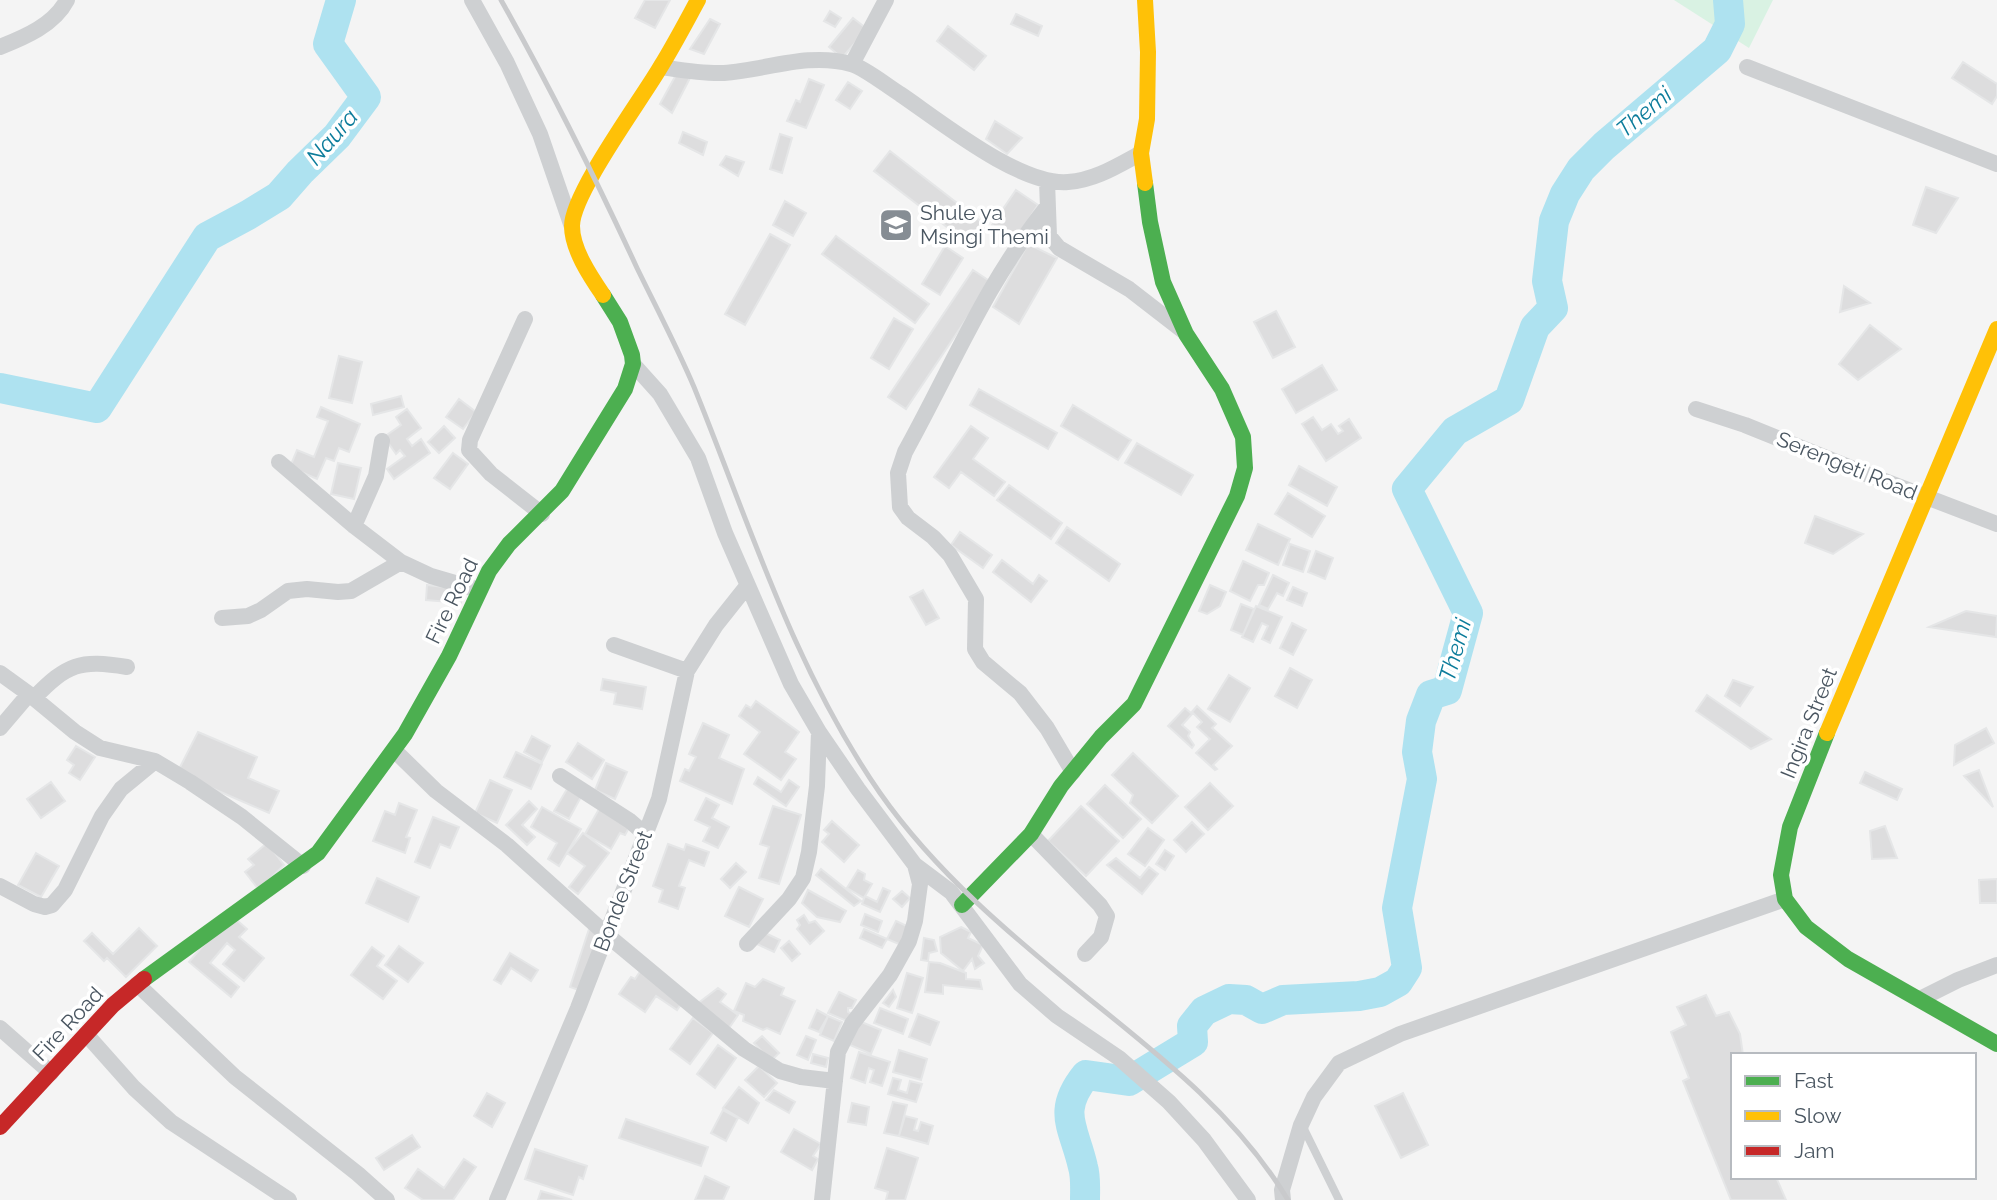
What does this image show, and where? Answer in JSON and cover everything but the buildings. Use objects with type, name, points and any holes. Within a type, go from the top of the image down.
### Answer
[{"type":"street","points":[[0,47],[44,25],[67,0]]},
{"type":"street","points":[[471,0],[507,63],[540,134],[585,265],[620,323],[628,341],[633,364],[660,394],[698,458],[718,517],[747,586],[791,684],[819,732],[869,805],[915,865],[936,878],[962,905],[1020,984],[1057,1016],[1119,1058],[1169,1102],[1204,1140],[1248,1200]]},
{"type":"street","points":[[572,227],[573,214],[593,174],[661,66],[698,0]]},
{"type":"street","points":[[852,64],[886,0]]},
{"type":"street","points":[[962,905],[1031,834],[1061,786],[1101,737],[1134,704],[1237,496],[1245,468],[1244,444],[1222,389],[1186,334],[1163,282],[1150,222],[1141,153],[1147,119],[1148,52],[1145,0]]},
{"type":"street","points":[[661,66],[685,71],[725,73],[788,62],[852,64],[1003,163],[1047,181],[1067,182],[1100,176],[1141,153]]},
{"type":"street","points":[[1747,67],[1997,164]]},
{"type":"street","points":[[1047,181],[1049,236],[1059,247],[1129,289],[1186,334]]},
{"type":"street","points":[[1047,207],[1022,238],[992,285],[905,452],[898,473],[900,507],[908,518],[933,537],[950,555],[976,599],[975,649],[983,662],[1020,693],[1047,728],[1073,772]]},
{"type":"street","points":[[525,320],[470,440],[469,450],[491,474],[542,513]]},
{"type":"street","name":"Ingira Street","points":[[1785,899],[1781,875],[1790,827],[1997,329]]},
{"type":"street","name":"Fire Road","points":[[0,1127],[113,1005],[137,984],[303,866],[330,838],[394,750],[437,678],[499,556],[562,491],[618,403],[633,364]]},
{"type":"street","name":"Serengeti Road","points":[[1696,409],[1745,425],[1997,524]]},
{"type":"street","points":[[354,526],[376,476],[382,441]]},
{"type":"street","points":[[279,462],[401,562],[431,576],[480,590]]},
{"type":"street","points":[[222,618],[261,610],[288,591],[351,591],[401,562]]},
{"type":"street","name":"Bonde Street","points":[[497,1200],[540,1103],[665,779],[687,671],[716,625],[747,586]]},
{"type":"street","points":[[614,645],[687,671]]},
{"type":"street","points":[[0,728],[32,696],[63,671],[76,665],[109,664],[127,667]]},
{"type":"street","points":[[0,673],[75,732],[100,748],[155,761],[242,817],[303,866]]},
{"type":"street","points":[[747,944],[782,907],[803,878],[817,786],[819,732]]},
{"type":"street","points":[[394,750],[436,791],[507,845],[692,1008],[780,1071],[800,1077],[835,1081]]},
{"type":"street","points":[[0,886],[34,904],[45,907],[52,905],[65,890],[97,825],[121,789],[155,761]]},
{"type":"street","points":[[560,776],[630,821],[645,834]]},
{"type":"street","points":[[1031,834],[1100,905],[1107,916],[1101,937],[1085,954]]},
{"type":"street","points":[[822,1200],[838,1052],[852,1024],[890,975],[909,941],[919,903],[920,884],[915,865]]},
{"type":"street","points":[[1283,1200],[1282,1191],[1301,1125],[1314,1097],[1339,1063],[1400,1034],[1785,899],[1806,927],[1848,959],[1997,1044]]},
{"type":"street","points":[[1920,999],[1997,965]]},
{"type":"street","points":[[137,984],[235,1077],[387,1200]]},
{"type":"street","points":[[0,1028],[51,1073]]},
{"type":"street","points":[[86,1034],[134,1088],[171,1122],[289,1200]]},
{"type":"lane","points":[[1301,1125],[1339,1200]]},
{"type":"green space","points":[[1674,0],[1773,0],[1749,48]]},
{"type":"waterway","name":"Naura","points":[[0,388],[97,408],[207,237],[279,196],[337,136],[366,97],[328,44],[341,0]]},
{"type":"waterway","name":"Themi","points":[[1085,1200],[1084,1171],[1069,1110],[1077,1088],[1086,1075],[1129,1081],[1193,1042],[1192,1026],[1204,1011],[1229,999],[1246,1000],[1262,1009],[1283,1000],[1359,996],[1380,992],[1398,982],[1407,968],[1397,908],[1422,779],[1417,752],[1421,721],[1431,695],[1447,690],[1468,613],[1407,489],[1455,431],[1509,400],[1535,327],[1553,308],[1547,281],[1554,221],[1565,194],[1581,169],[1604,146],[1717,50],[1730,24],[1728,0]]},
{"type":"railway","points":[[501,0],[572,132],[681,357],[798,646],[850,746],[880,793],[926,850],[977,903],[1171,1066],[1223,1115],[1268,1170],[1288,1200]]},
{"type":"traffic: fast","points":[[962,905],[1031,834],[1061,786],[1101,737],[1134,704],[1237,496],[1245,468],[1243,437],[1222,389],[1186,334],[1163,282],[1145,183]]},
{"type":"traffic: fast","points":[[144,979],[318,853],[405,734],[449,656],[489,571],[509,544],[562,491],[625,389],[633,364],[632,355],[620,322],[603,295]]},
{"type":"traffic: fast","points":[[1827,733],[1790,827],[1781,875],[1785,899],[1806,927],[1848,959],[1997,1044]]},
{"type":"traffic: slow","points":[[603,295],[578,253],[572,226],[575,211],[595,170],[666,58],[698,0]]},
{"type":"traffic: slow","points":[[1145,0],[1148,52],[1147,119],[1141,153],[1145,183]]},
{"type":"traffic: slow","points":[[1827,733],[1997,329]]},
{"type":"traffic: jam","points":[[0,1127],[113,1005],[144,979]]},
{"type":"place","name":"Shule ya Msingi Themi","points":[[896,225]]}]
